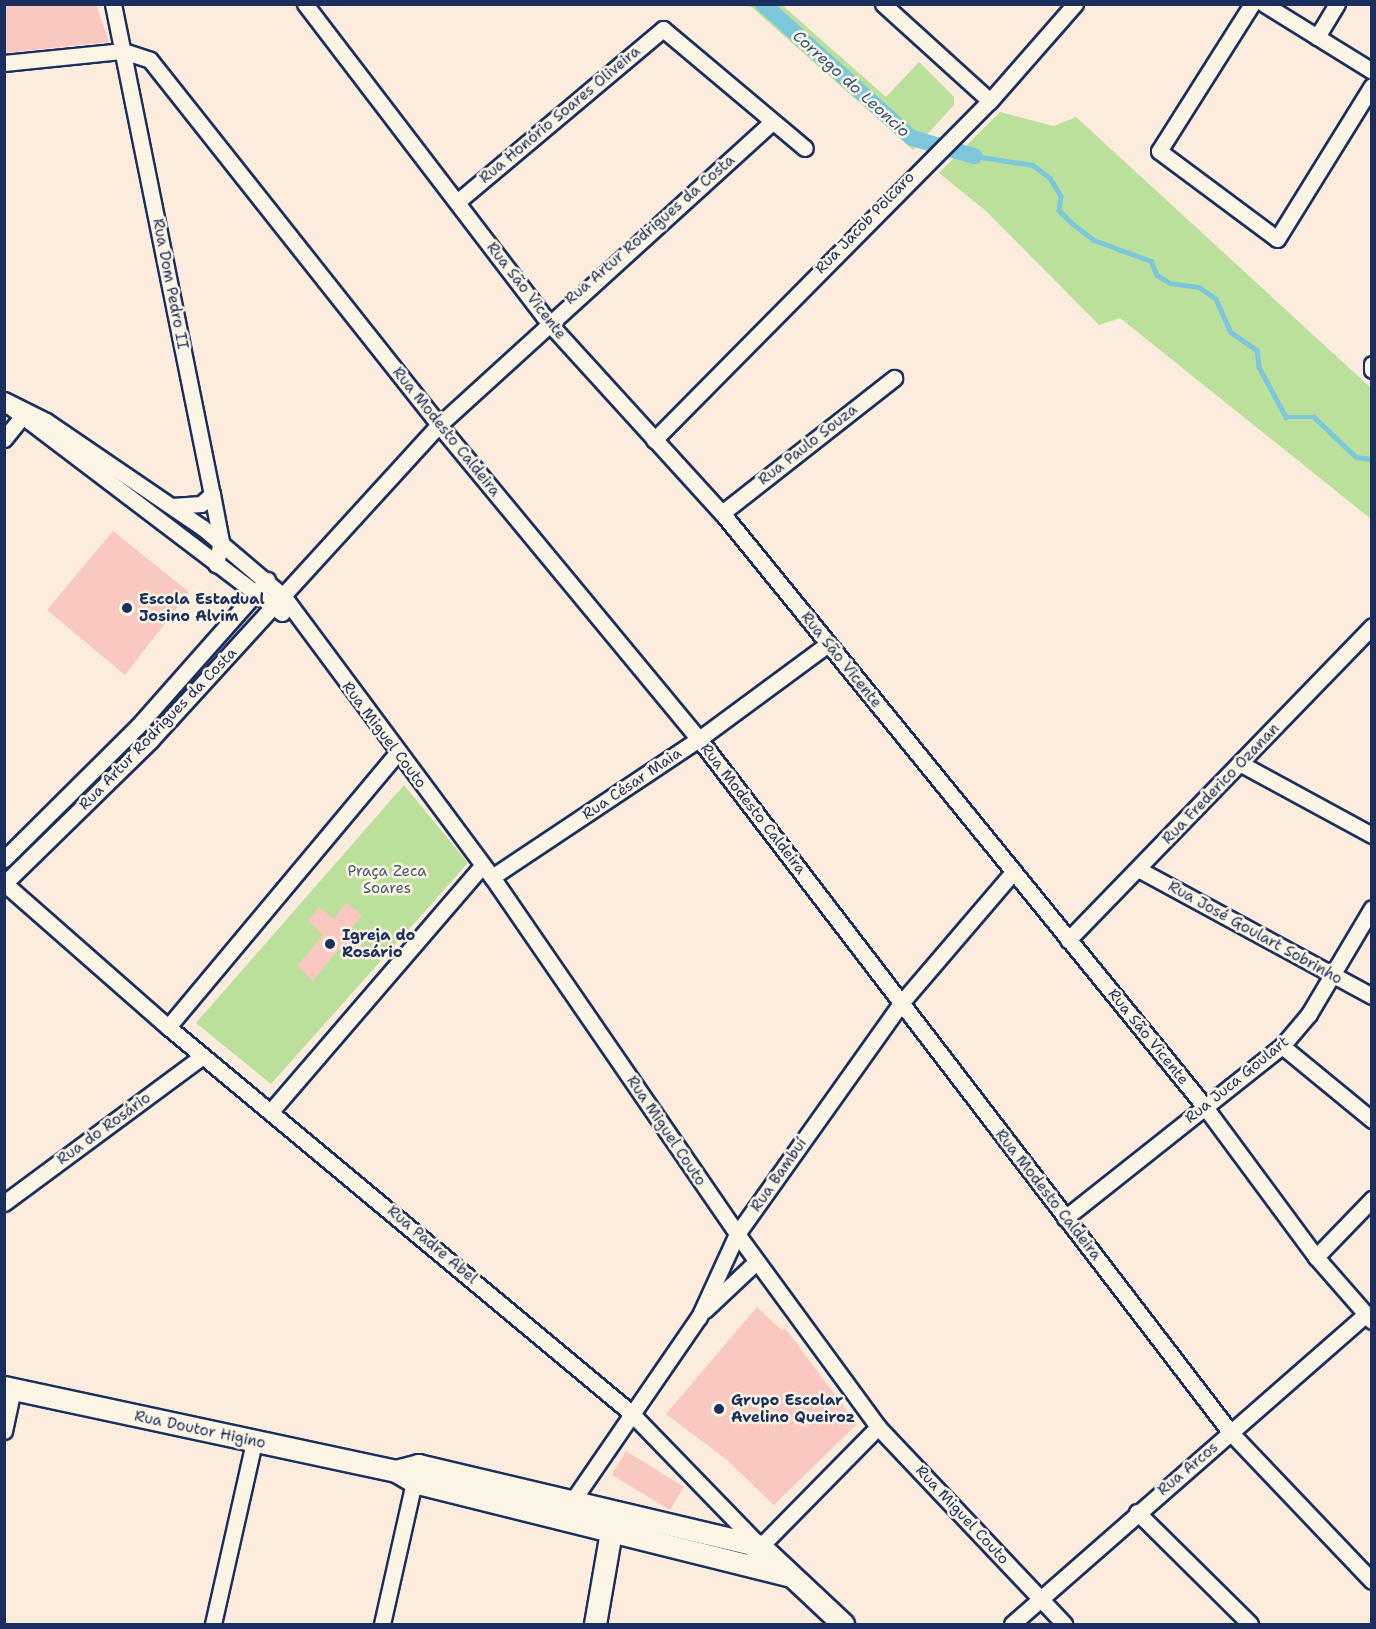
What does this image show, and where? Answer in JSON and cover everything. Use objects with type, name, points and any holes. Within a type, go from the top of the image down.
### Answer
[{"type":"main road","name":"Rua Doutor Higino","points":[[9,1388],[396,1471],[573,1500],[760,1546]]},
{"type":"main road","name":"Rua Doutor Higino","points":[[416,1473],[611,1531],[791,1576]]},
{"type":"main road","points":[[595,1624],[611,1531]]},
{"type":"main road","name":"Rua Padre Abel","points":[[760,1546],[843,1624]]},
{"type":"street","name":"Rua Dom Pedro II","points":[[113,4],[221,541],[216,564]]},
{"type":"street","name":"Rua São Vicente","points":[[305,4],[547,321],[723,513],[1205,1107],[1316,1257],[1369,1318]]},
{"type":"street","points":[[883,4],[990,101]]},
{"type":"street","points":[[1252,4],[1159,151],[1277,239],[1371,86]]},
{"type":"street","points":[[1264,4],[1371,71]]},
{"type":"street","points":[[1317,37],[1337,4]]},
{"type":"street","name":"Rua Jacob Polcaro","points":[[654,440],[926,161],[990,101],[1074,5]]},
{"type":"street","name":"Rua Honório Soares Oliveira","points":[[457,202],[663,29],[772,122]]},
{"type":"street","points":[[4,63],[123,51]]},
{"type":"street","name":"Rua Modesto Caldeira","points":[[123,51],[150,60],[439,425],[699,739],[1231,1433],[1371,1581]]},
{"type":"street","points":[[772,122],[805,148]]},
{"type":"street","name":"Rua Artur Rodrigues da Costa","points":[[5,883],[151,740],[273,610],[439,425],[547,321],[772,122]]},
{"type":"street","points":[[1371,364],[1371,370]]},
{"type":"street","name":"Rua Paulo Souza","points":[[723,513],[894,378]]},
{"type":"street","points":[[4,401],[24,414],[168,531],[216,564],[254,596],[273,610],[293,616]]},
{"type":"street","points":[[4,439],[24,414]]},
{"type":"street","name":"Rua Miguel Couto","points":[[24,414],[177,510],[221,541],[284,597],[293,616],[487,871],[756,1262],[878,1427],[1064,1624]]},
{"type":"street","points":[[168,531],[180,527],[177,510],[201,504],[212,494]]},
{"type":"street","name":"Rua Artur Rodrigues da Costa","points":[[4,859],[138,726],[267,580]]},
{"type":"street","points":[[254,596],[284,597]]},
{"type":"street","name":"Rua Frederico Ozanan","points":[[1068,940],[1243,765],[1371,626]]},
{"type":"street","name":"Rua César Maia","points":[[487,871],[699,739],[828,644]]},
{"type":"street","points":[[138,726],[151,740]]},
{"type":"street","points":[[168,1027],[398,752]]},
{"type":"street","points":[[1243,765],[1371,835]]},
{"type":"street","name":"Rua José Goulart Sobrinho","points":[[1138,869],[1371,996]]},
{"type":"street","points":[[272,1110],[487,871]]},
{"type":"street","name":"Rua Bambuí","points":[[573,1500],[630,1412],[699,1317],[737,1234],[902,1002],[1014,872]]},
{"type":"street","name":"Rua Padre Abel","points":[[5,883],[168,1027],[272,1110],[630,1412],[760,1546]]},
{"type":"street","name":"Rua Juca Goulart","points":[[1065,1218],[1282,1046],[1333,976],[1371,910]]},
{"type":"street","points":[[1282,1046],[1371,1120]]},
{"type":"street","name":"Rua do Rosário","points":[[4,1203],[203,1056]]},
{"type":"street","points":[[1316,1257],[1371,1198]]},
{"type":"street","points":[[699,1317],[756,1262]]},
{"type":"street","name":"Rua Arcos","points":[[1012,1624],[1137,1512],[1369,1318]]},
{"type":"street","points":[[4,1431],[9,1388]]},
{"type":"street","points":[[743,1564],[878,1427]]},
{"type":"street","points":[[213,1624],[254,1442]]},
{"type":"street","points":[[382,1624],[416,1473]]},
{"type":"street","points":[[573,1500],[611,1531]]},
{"type":"street","points":[[1137,1512],[1250,1624]]},
{"type":"green space","points":[[749,5],[782,5],[886,97],[919,62],[954,97],[954,105],[913,150]]},
{"type":"green space","points":[[1000,112],[1054,126],[1076,117],[1371,388],[1371,519],[1120,318],[1099,325],[986,211],[939,173]]},
{"type":"green space","name":"Praça Zeca Soares","points":[[404,785],[468,863],[271,1084],[196,1023]]},
{"type":"building","points":[[4,4],[96,4],[109,42],[4,53]]},
{"type":"building","points":[[113,531],[189,592],[125,675],[47,610]]},
{"type":"building","points":[[346,903],[362,915],[349,932],[364,946],[354,958],[340,948],[313,981],[297,966],[323,935],[308,921],[319,907],[334,919]]},
{"type":"building","points":[[757,1307],[782,1331],[785,1328],[857,1424],[774,1505],[726,1459],[666,1414]]},
{"type":"building","points":[[626,1451],[684,1487],[670,1510],[612,1475]]},
{"type":"waterway","name":"Corrego do Leoncio","points":[[763,4],[912,138],[974,156]]},
{"type":"waterway","name":"Corrego do Leoncio","points":[[974,156],[1033,165],[1050,178],[1061,196],[1059,210],[1094,240],[1151,261],[1157,275],[1170,283],[1199,287],[1216,299],[1231,332],[1257,350],[1259,367],[1286,417],[1314,417],[1356,457],[1372,459]]},
{"type":"place","name":"Escola Estadual Josino Alvim","points":[[127,608]]},
{"type":"place","name":"Igreja do Rosário","points":[[330,944]]},
{"type":"place","name":"Grupo Escolar Avelino Queiroz","points":[[719,1409]]}]
